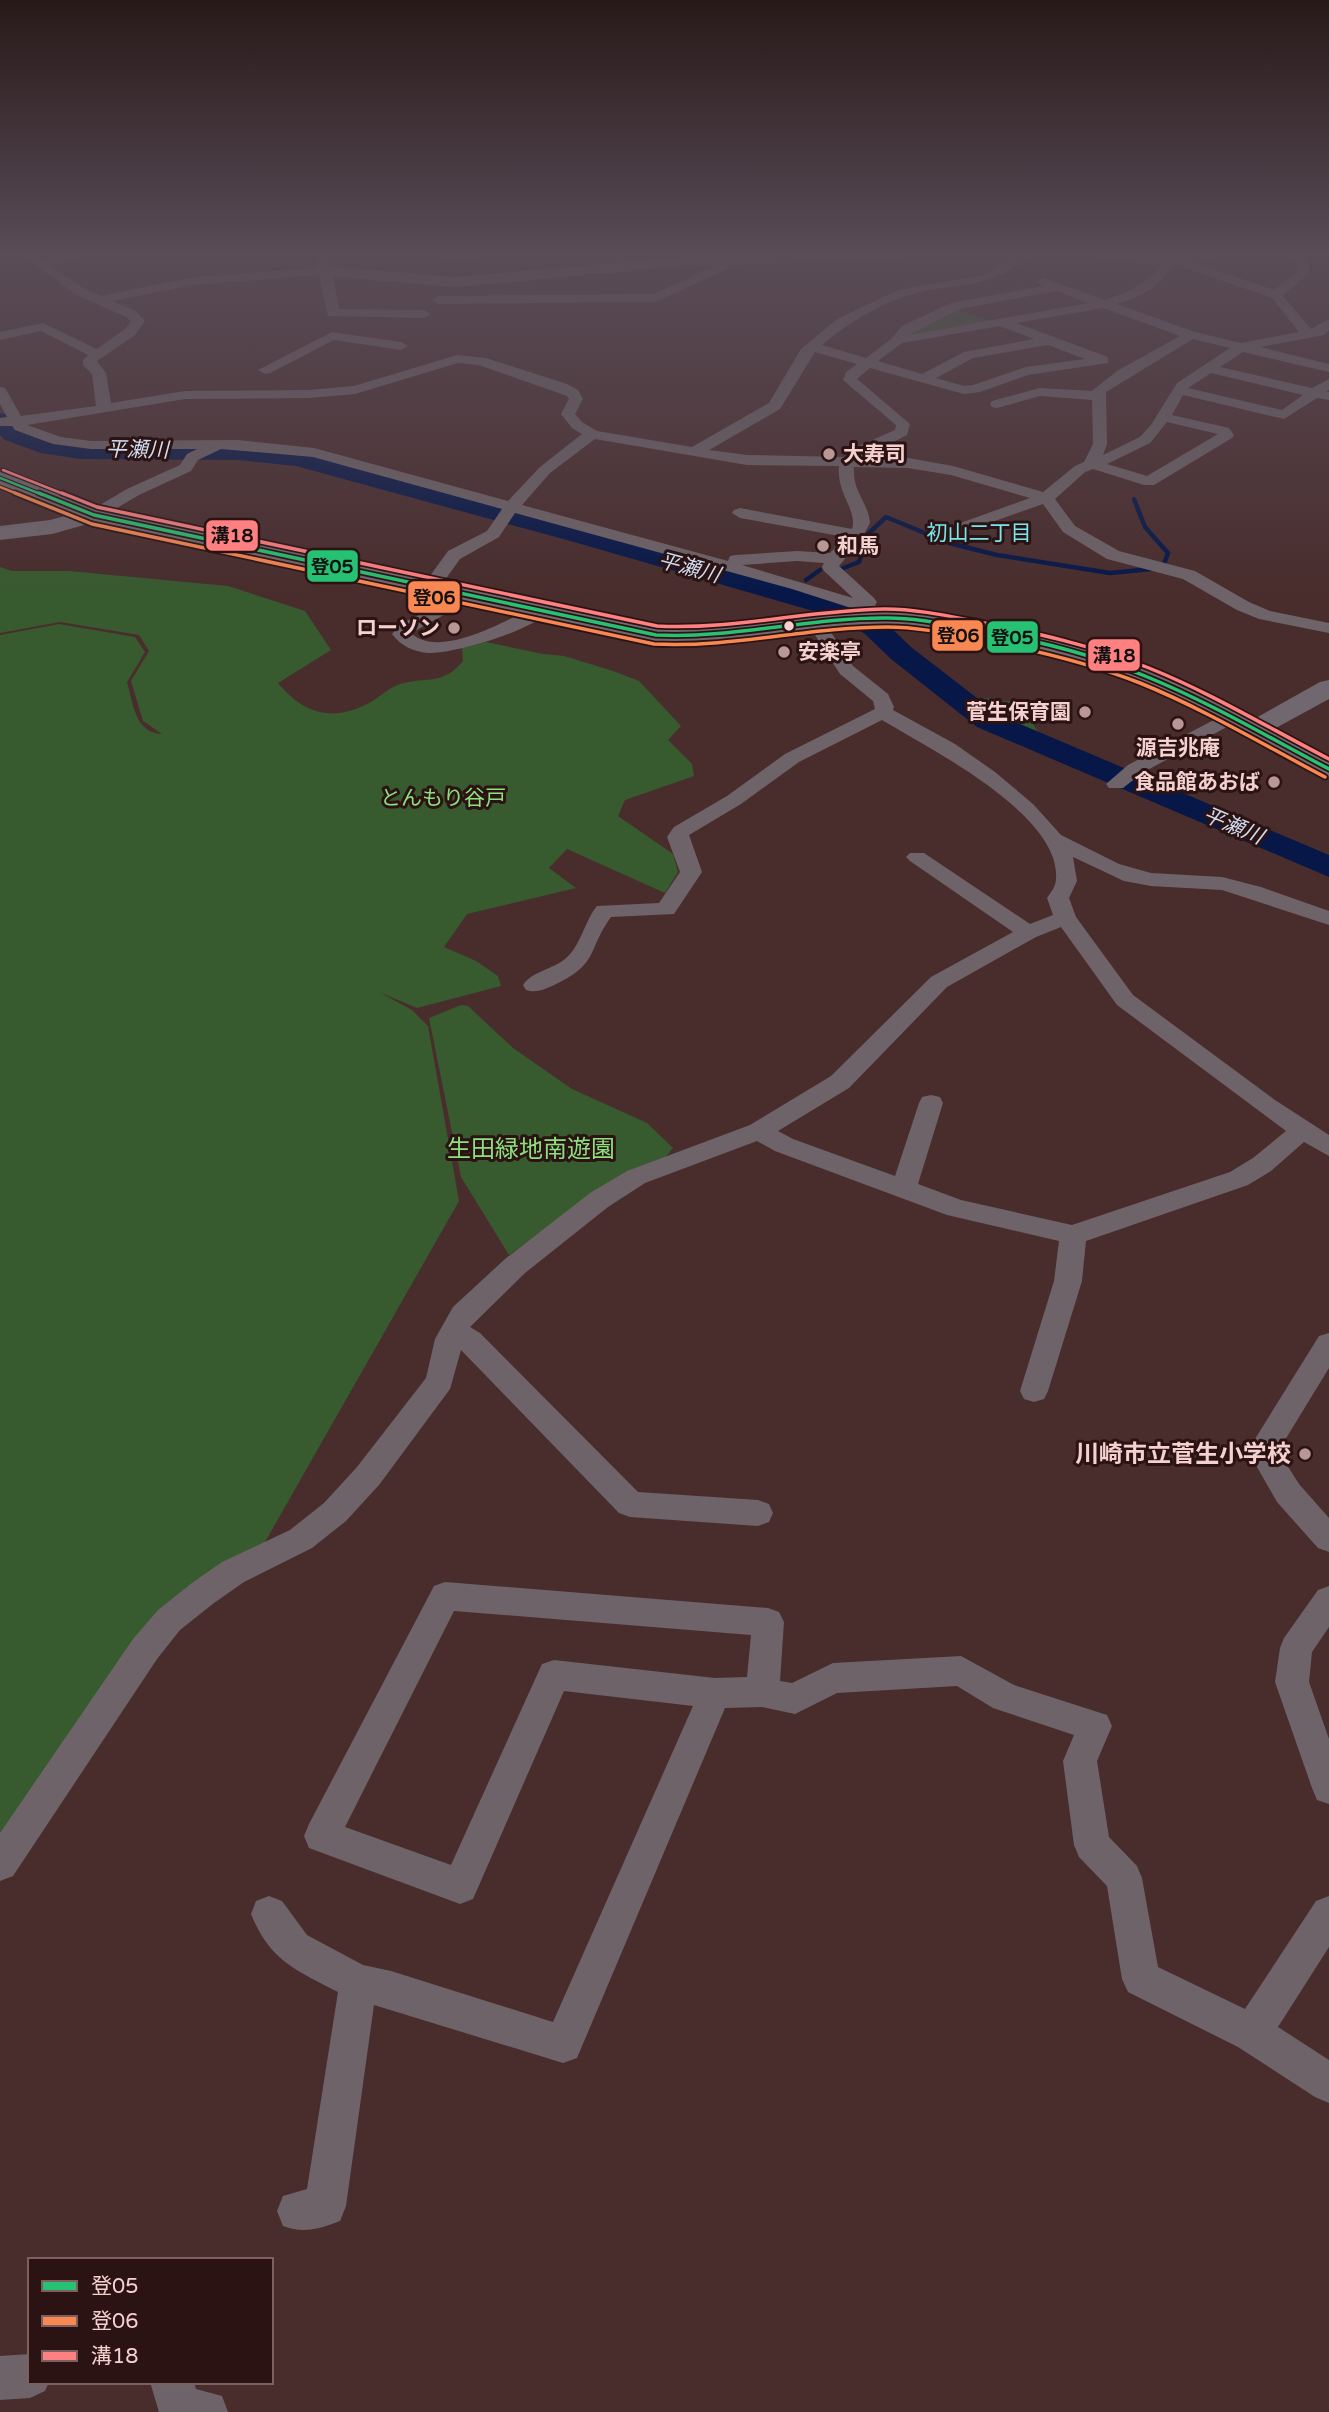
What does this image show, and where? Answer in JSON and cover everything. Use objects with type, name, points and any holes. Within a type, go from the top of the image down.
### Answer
[{"type":"street","points":[[91,366],[99,373],[104,408]]},
{"type":"street","points":[[265,370],[274,366]]},
{"type":"street","points":[[7,421],[44,419],[185,395],[309,394],[355,390],[398,366]]},
{"type":"street","points":[[492,366],[562,387],[576,399],[568,415],[592,434],[747,460],[908,463],[929,466],[1046,498],[1069,528],[1113,555],[1189,575],[1243,606],[1265,615],[1329,628]]},
{"type":"street","points":[[696,451],[775,406],[798,366]]},
{"type":"street","points":[[863,366],[851,375],[850,380],[898,418],[902,424],[902,432],[854,454],[847,463],[847,487],[862,523],[832,558],[830,567],[881,616]]},
{"type":"street","points":[[880,366],[964,390],[975,389],[1026,371],[1064,366]]},
{"type":"street","points":[[925,379],[950,366]]},
{"type":"street","points":[[1117,366],[1129,370]]},
{"type":"street","points":[[1091,464],[1100,444],[1099,390],[1137,366]]},
{"type":"street","points":[[958,529],[1046,498],[1080,469],[1119,454],[1145,440],[1179,390],[1212,366]]},
{"type":"street","points":[[1208,368],[1322,394]]},
{"type":"street","points":[[1179,390],[1284,415],[1322,394],[1329,383]]},
{"type":"street","points":[[0,391],[7,421]]},
{"type":"street","points":[[997,404],[1040,393],[1098,396]]},
{"type":"street","points":[[1091,464],[1145,483],[1225,439],[1227,435],[1224,431],[1163,417]]},
{"type":"street","points":[[7,421],[44,438],[70,443],[218,444],[314,453],[508,512],[716,563],[852,601],[881,616]]},
{"type":"street","points":[[431,587],[454,555],[493,534],[508,512],[552,464],[592,434]]},
{"type":"street","points":[[0,533],[52,527],[94,515],[133,492],[186,468],[193,457],[218,444]]},
{"type":"street","points":[[0,478],[94,515],[656,635],[696,640],[742,637],[881,616],[997,633],[1078,653],[1167,686],[1329,769]]},
{"type":"street","points":[[740,513],[855,534]]},
{"type":"street","points":[[716,563],[797,556],[832,558]]},
{"type":"street","points":[[467,595],[405,629],[401,634],[404,639],[431,648],[477,640],[542,610]]},
{"type":"street","points":[[534,985],[568,968],[583,954],[598,918],[605,911],[666,909],[691,872],[677,837],[681,831],[734,800],[792,758],[883,712],[885,707],[881,698],[846,670],[817,624]]},
{"type":"street","points":[[1122,780],[1241,724],[1329,688]]},
{"type":"street","points":[[883,712],[909,729],[957,753],[1018,801],[1054,840],[1065,862],[1068,879],[1059,898],[1065,918],[1125,1000],[1266,1106],[1329,1147]]},
{"type":"street","points":[[1054,840],[1105,866],[1132,876],[1164,882],[1206,881],[1249,891],[1329,918]]},
{"type":"street","points":[[917,857],[1028,932]]},
{"type":"street","points":[[0,1864],[145,1649],[169,1620],[233,1572],[300,1539],[335,1512],[368,1476],[440,1381],[449,1339],[463,1314],[482,1294],[599,1200],[636,1177],[759,1131],[840,1082],[939,982],[1028,932],[1065,918]]},
{"type":"street","points":[[904,1188],[931,1143],[930,1103]]},
{"type":"street","points":[[759,1131],[784,1145],[956,1208],[1073,1235],[1214,1186],[1232,1184],[1271,1157],[1303,1129]]},
{"type":"street","points":[[1034,1391],[1068,1280],[1073,1235]]},
{"type":"street","points":[[454,1330],[470,1340],[630,1504],[758,1513]]},
{"type":"street","points":[[1329,1344],[1270,1439],[1272,1466],[1288,1493],[1329,1539]]},
{"type":"street","points":[[762,1692],[768,1622],[445,1596],[322,1836],[460,1886],[554,1675],[715,1693],[762,1692],[795,1699],[833,1678],[961,1671],[1005,1697],[1095,1726],[1080,1761],[1092,1845],[1124,1878],[1141,1979],[1252,2033],[1329,2083]]},
{"type":"street","points":[[1329,1600],[1296,1648],[1292,1682],[1329,1788]]},
{"type":"street","points":[[269,1914],[293,1948],[358,1983],[391,1990],[563,2044],[715,1693]]},
{"type":"street","points":[[1252,2033],[1329,1914]]},
{"type":"street","points":[[298,2210],[325,2206],[358,1983]]},
{"type":"street","points":[[0,2378],[28,2376]]},
{"type":"green space","name":"とんもり谷戸","points":[[0,567],[12,571],[69,571],[228,586],[305,611],[331,650],[278,683],[296,701],[316,711],[327,713],[350,711],[363,706],[400,684],[448,674],[463,661],[462,648],[486,642],[564,656],[639,681],[681,726],[668,740],[692,764],[694,776],[625,800],[618,816],[673,854],[678,872],[665,893],[567,849],[549,868],[576,888],[467,914],[444,947],[476,961],[498,976],[501,986],[417,1008],[379,992],[412,1010],[428,1026],[459,1201],[261,1549],[223,1567],[0,1848],[0,635],[59,624],[135,637],[145,652],[127,682],[131,699],[141,723],[153,732],[162,734],[143,721],[131,681],[149,651],[139,635],[60,622],[0,633]]},
{"type":"green space","points":[[999,698],[1001,701],[1035,702],[1043,714],[1027,714],[1039,734],[983,710],[970,699]]},
{"type":"green space","name":"生田緑地南遊園","points":[[461,1005],[468,1006],[513,1048],[572,1089],[647,1123],[673,1148],[665,1158],[570,1211],[509,1255],[461,1177],[429,1018]]},
{"type":"waterway","name":"平瀬川","points":[[0,420],[13,435],[49,448],[80,452],[238,453],[297,459],[576,534],[848,612],[875,628],[901,653],[988,721],[1329,867]]},
{"type":"waterway","points":[[1134,499],[1145,527],[1168,553],[1164,564]]},
{"type":"waterway","points":[[841,569],[859,562],[868,534],[886,517],[949,543],[997,555],[1110,573],[1151,569]]},
{"type":"waterway","points":[[806,580],[820,570]]},
{"type":"waterway","name":"平瀬川","points":[[792,596],[796,591]]},
{"type":"transit line","name":"溝18","points":[[3,470],[97,507],[657,626],[715,627],[885,609],[932,613],[1023,630],[1086,646],[1149,668],[1217,700],[1329,759]]},
{"type":"transit line","name":"登05","points":[[0,478],[94,515],[656,635],[744,633],[858,618],[888,618],[932,622],[1020,638],[1083,654],[1145,676],[1215,708],[1329,769]]},
{"type":"transit line","name":"登06","points":[[0,487],[92,524],[654,644],[742,642],[829,630],[887,627],[932,631],[1018,647],[1080,662],[1164,693],[1325,777]]},
{"type":"place","name":"大寿司","points":[[829,454]]},
{"type":"place","name":"和馬","points":[[823,546]]},
{"type":"place","name":"ローソン","points":[[454,628]]},
{"type":"place","name":"安楽亭","points":[[784,652]]},
{"type":"place","name":"菅生保育園","points":[[1085,712]]},
{"type":"place","name":"源吉兆庵","points":[[1178,724]]},
{"type":"place","name":"食品館あおば","points":[[1274,782]]},
{"type":"place","name":"川崎市立菅生小学校","points":[[1305,1454]]},
{"type":"district","name":"初山二丁目","points":[[979,533]]}]
